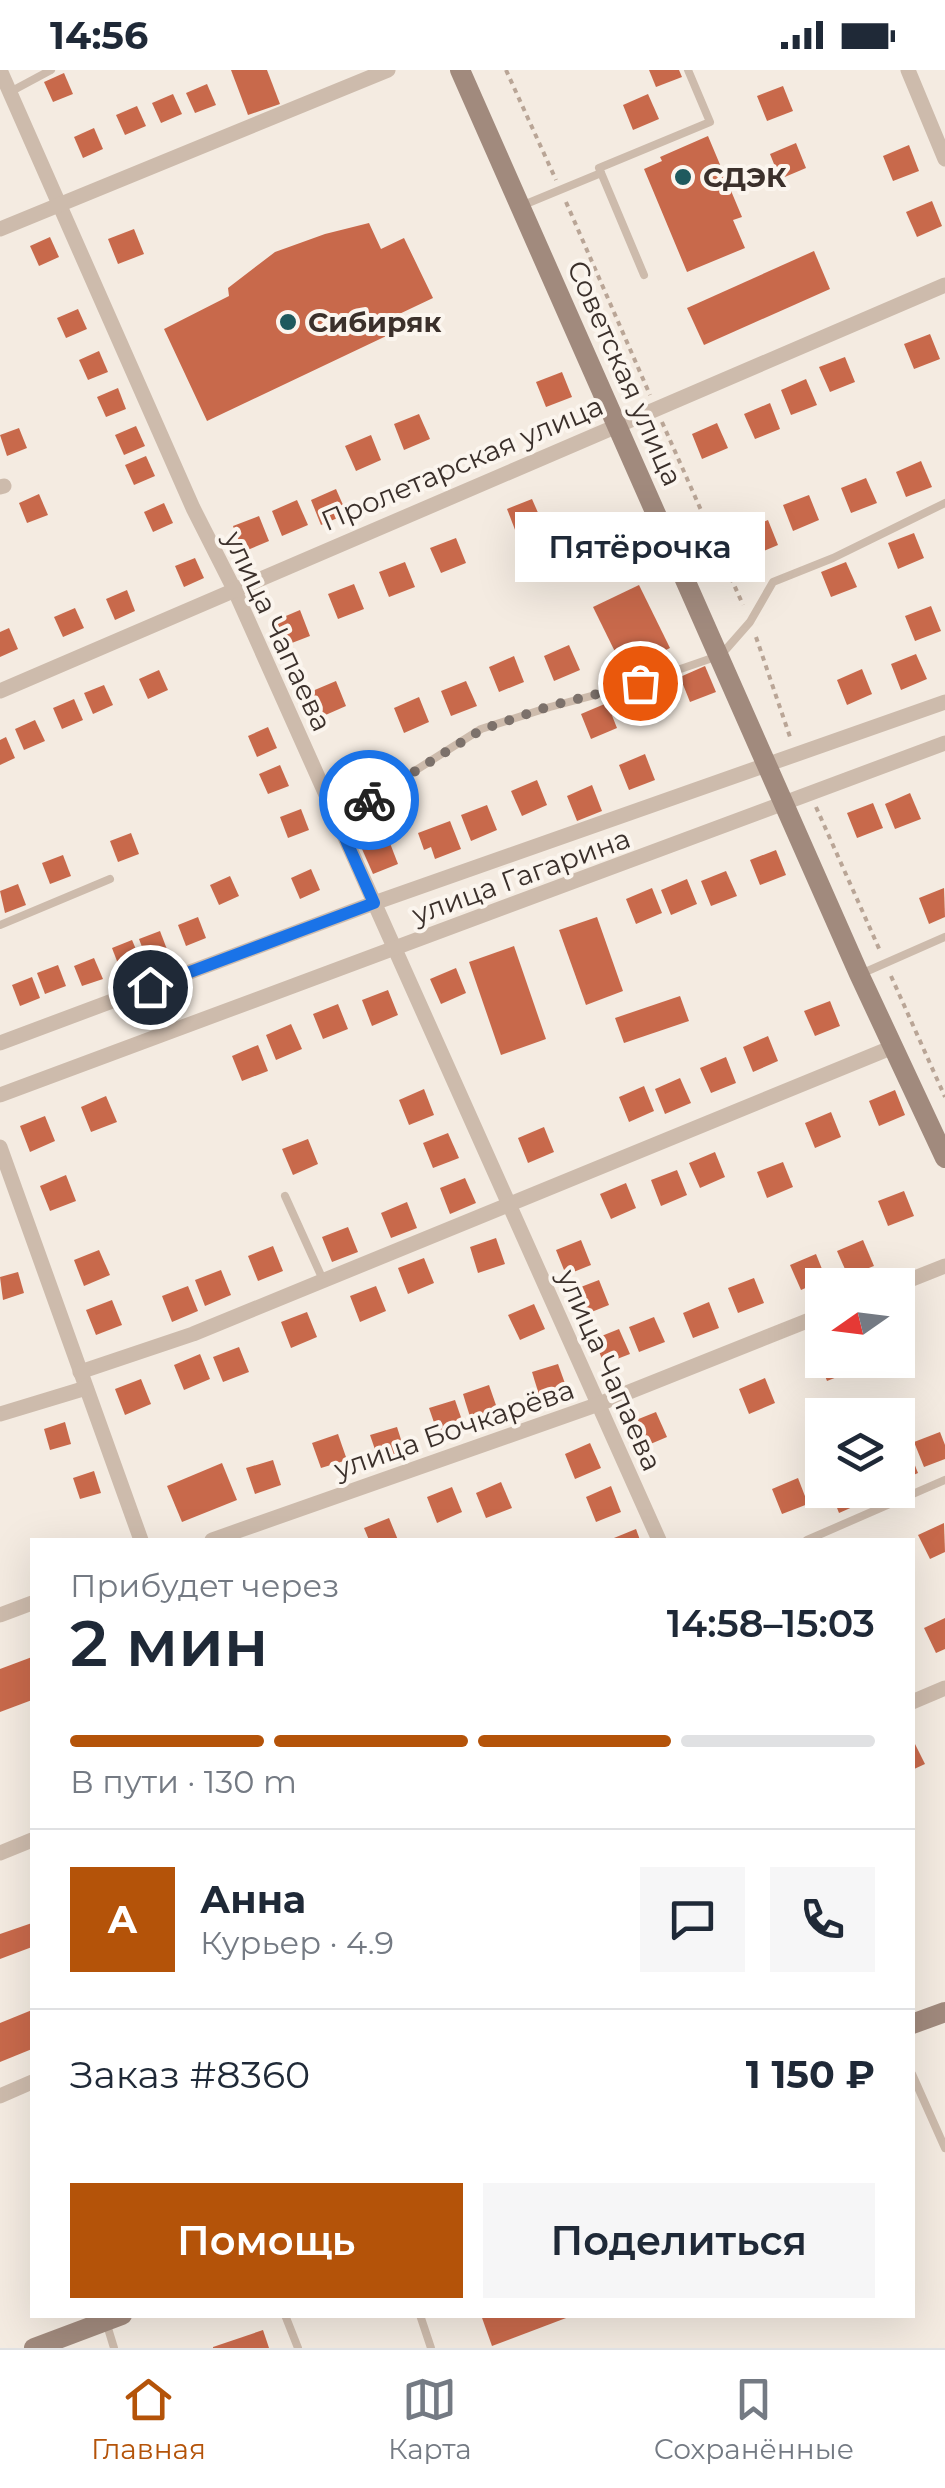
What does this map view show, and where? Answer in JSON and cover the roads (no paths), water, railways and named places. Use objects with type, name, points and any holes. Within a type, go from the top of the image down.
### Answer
[{"type":"street","name":"улица Чапаева","points":[[0,70],[193,508],[234,589],[658,1538]]},
{"type":"street","points":[[0,229],[388,70]]},
{"type":"street","name":"Советская улица","points":[[460,70],[859,974],[945,1158]]},
{"type":"street","points":[[908,70],[945,158]]},
{"type":"street","name":"Пролетарская улица","points":[[0,691],[945,285]]},
{"type":"street","name":"улица Гагарина","points":[[0,1043],[374,903],[945,702]]},
{"type":"street","name":"улица Гагарина","points":[[0,1095],[945,743]]},
{"type":"street","points":[[80,1372],[193,1334],[324,1282],[508,1202],[893,1047]]},
{"type":"street","points":[[0,1147],[140,1538]]},
{"type":"street","points":[[915,1278],[945,1266]]},
{"type":"street","name":"улица Бочкарёва","points":[[218,1538],[599,1404],[805,1322]]},
{"type":"street","points":[[0,1414],[86,1388]]},
{"type":"street","points":[[0,1615],[30,1605]]},
{"type":"street","points":[[915,1701],[945,1688]]},
{"type":"street","points":[[0,1853],[30,1841]]},
{"type":"street","points":[[915,2023],[945,2012]]},
{"type":"street","points":[[0,2096],[30,2083]]},
{"type":"street","points":[[34,2348],[114,2318]]},
{"type":"lane","points":[[10,92],[51,70]]},
{"type":"lane","points":[[644,275],[599,168],[710,122],[688,70]]},
{"type":"lane","points":[[521,206],[601,173]]},
{"type":"lane","points":[[337,820],[481,730],[721,655],[750,622],[773,582],[945,504]]},
{"type":"lane","points":[[0,924],[110,879]]},
{"type":"lane","points":[[859,974],[945,938]]},
{"type":"lane","points":[[284,1196],[324,1282]]},
{"type":"lane","points":[[812,1538],[945,1480]]},
{"type":"lane","points":[[915,2081],[945,2148]]},
{"type":"lane","points":[[114,2318],[114,2348]]},
{"type":"lane","points":[[285,2318],[298,2348]]},
{"type":"lane","points":[[421,2318],[432,2348]]},
{"type":"place","name":"СДЭК","points":[[683,177]]},
{"type":"place","name":"Сибиряк","points":[[288,322]]},
{"type":"place","name":"Пятёрочка","points":[[640,683]]}]
